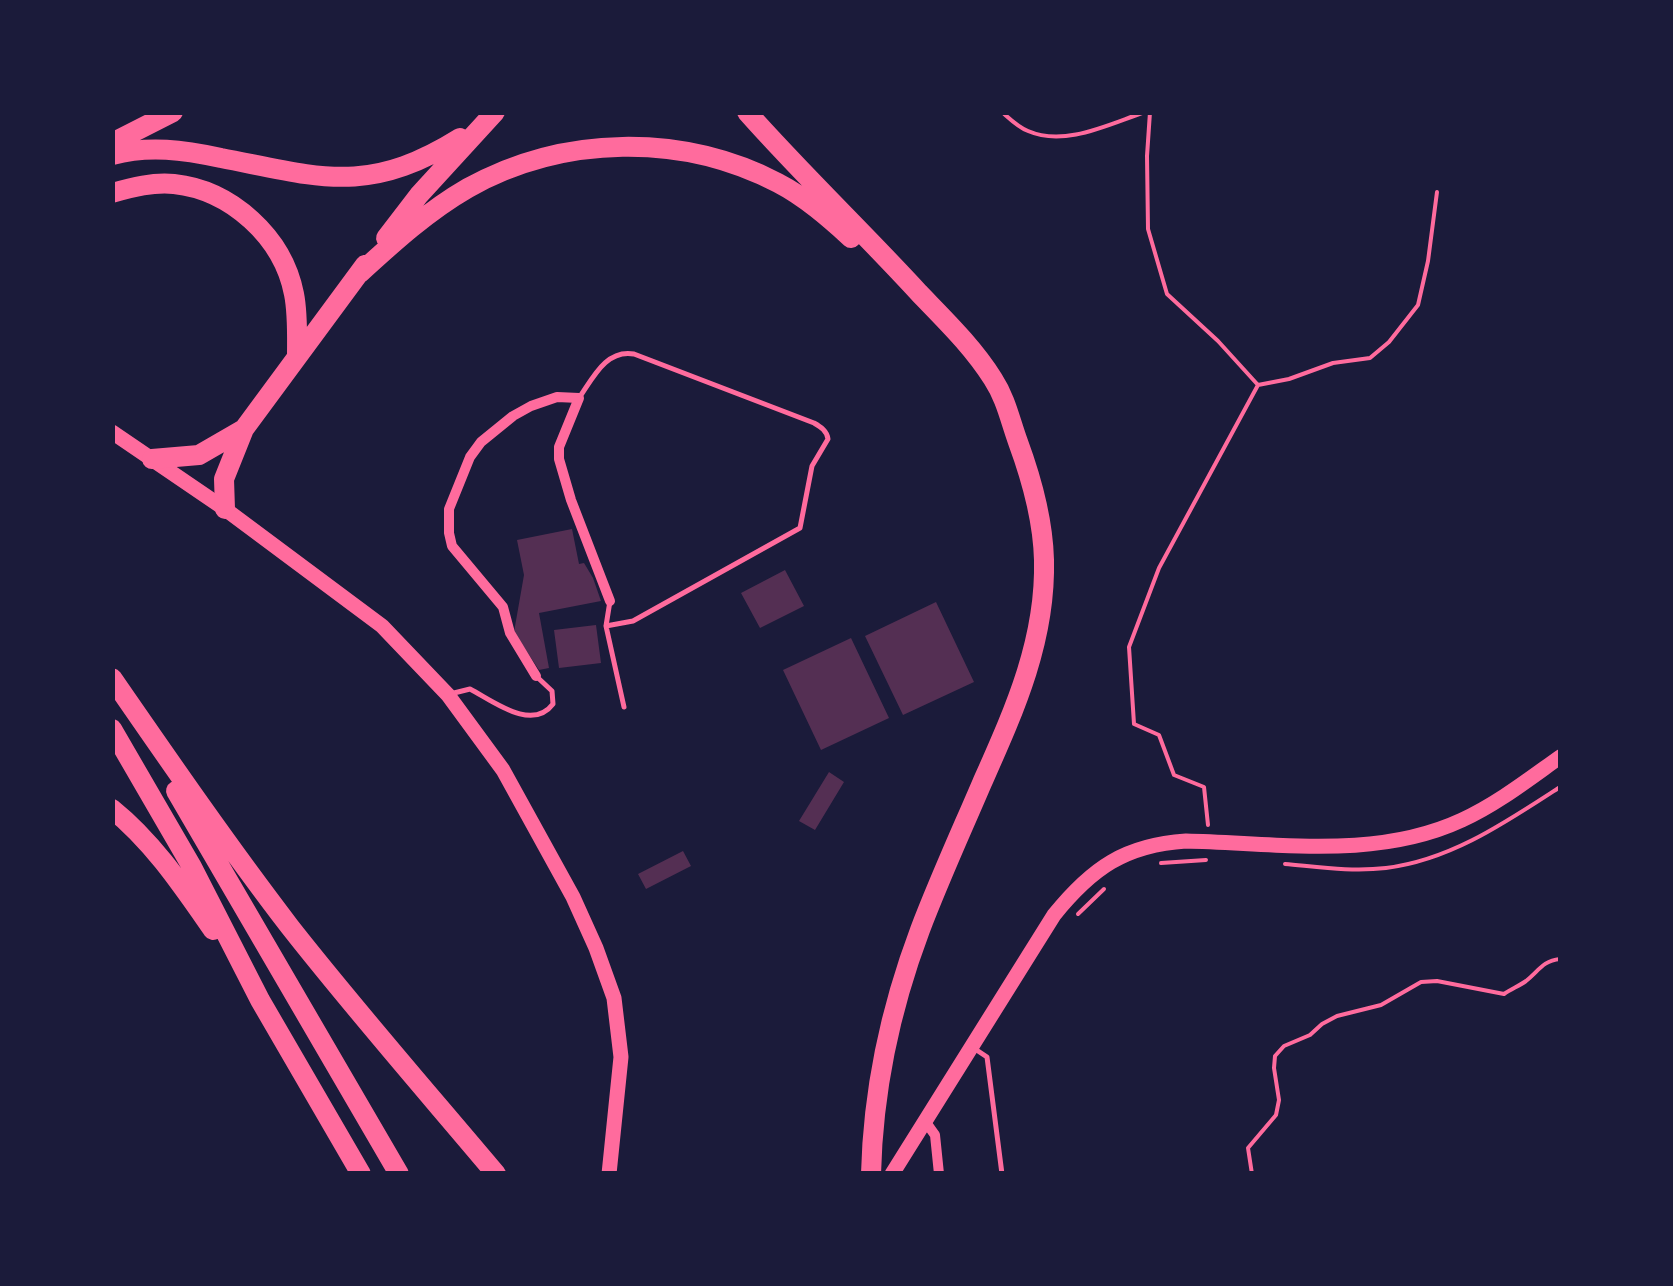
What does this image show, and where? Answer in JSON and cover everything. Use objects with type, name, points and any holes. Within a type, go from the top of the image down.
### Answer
[{"type":"highway","points":[[112,142],[173,112]]},
{"type":"highway","points":[[746,112],[877,247],[993,378],[1008,406],[1040,521],[1044,557],[1039,630],[1018,702],[913,948],[892,1019],[873,1134],[871,1174]]},
{"type":"highway","points":[[112,155],[166,149],[310,176],[366,177],[418,162],[489,118]]},
{"type":"highway","points":[[226,509],[224,479],[244,429],[419,195],[489,118]]},
{"type":"highway","points":[[360,273],[445,202],[472,186],[537,160],[617,146],[710,157],[778,183],[807,201],[874,258],[962,355],[995,399],[1016,436]]},
{"type":"highway","points":[[112,193],[146,184],[197,188],[222,199],[258,226],[280,257],[294,294],[297,356]]},
{"type":"highway","points":[[152,460],[199,455],[244,429]]},
{"type":"highway","points":[[112,680],[399,1174]]},
{"type":"highway","points":[[112,680],[282,915],[496,1174]]},
{"type":"highway","points":[[112,729],[192,867],[260,1000],[361,1174]]},
{"type":"highway","points":[[112,809],[132,825],[178,880],[260,1000]]},
{"type":"main road","points":[[112,432],[226,509],[382,626],[448,695],[503,770],[537,828],[596,948],[614,998],[621,1058],[609,1174]]},
{"type":"main road","points":[[892,1174],[1054,915],[1075,888],[1104,866],[1131,851],[1159,843],[1346,846],[1402,840],[1464,819],[1560,757]]},
{"type":"street","points":[[536,676],[510,634],[503,607],[452,546],[449,510],[464,468],[482,442],[514,416],[557,397],[579,398],[559,447],[560,459],[571,500],[610,601]]},
{"type":"street","points":[[925,1121],[935,1135],[939,1174]]},
{"type":"lane","points":[[579,398],[600,367],[623,352],[814,424],[828,436],[812,466],[800,528],[632,621],[606,626]]},
{"type":"lane","points":[[610,601],[606,626],[624,708]]},
{"type":"lane","points":[[448,695],[470,688],[515,713],[535,716],[553,704],[552,691],[536,676]]},
{"type":"lane","points":[[971,1047],[987,1057],[1002,1174]]},
{"type":"path","points":[[1002,112],[1024,130],[1058,138],[1147,112],[1148,228],[1168,294],[1258,385]]},
{"type":"path","points":[[1258,385],[1334,363],[1370,358],[1390,342],[1418,305],[1437,192]]},
{"type":"path","points":[[1210,842],[1204,787],[1174,775],[1159,735],[1134,724],[1128,648],[1160,568],[1258,385]]},
{"type":"path","points":[[1272,862],[1340,870],[1418,862],[1457,849],[1560,787]]},
{"type":"path","points":[[1159,863],[1217,859]]},
{"type":"path","points":[[1072,921],[1107,886]]},
{"type":"path","points":[[1252,1174],[1248,1148],[1276,1115],[1279,1100],[1275,1056],[1284,1046],[1310,1035],[1337,1016],[1380,1005],[1421,982],[1437,981],[1504,994],[1548,960],[1560,959]]},
{"type":"building","points":[[572,529],[579,564],[584,563],[593,578],[601,601],[539,613],[549,668],[539,670],[514,632],[524,575],[517,540]]},
{"type":"building","points":[[785,570],[804,606],[760,628],[741,593]]},
{"type":"building","points":[[936,602],[974,682],[903,715],[865,636]]},
{"type":"building","points":[[596,625],[601,663],[559,668],[554,630]]},
{"type":"building","points":[[851,638],[889,718],[821,750],[783,670]]},
{"type":"building","points":[[829,772],[844,782],[815,830],[799,821]]},
{"type":"building","points":[[683,851],[691,866],[646,889],[638,874]]}]
